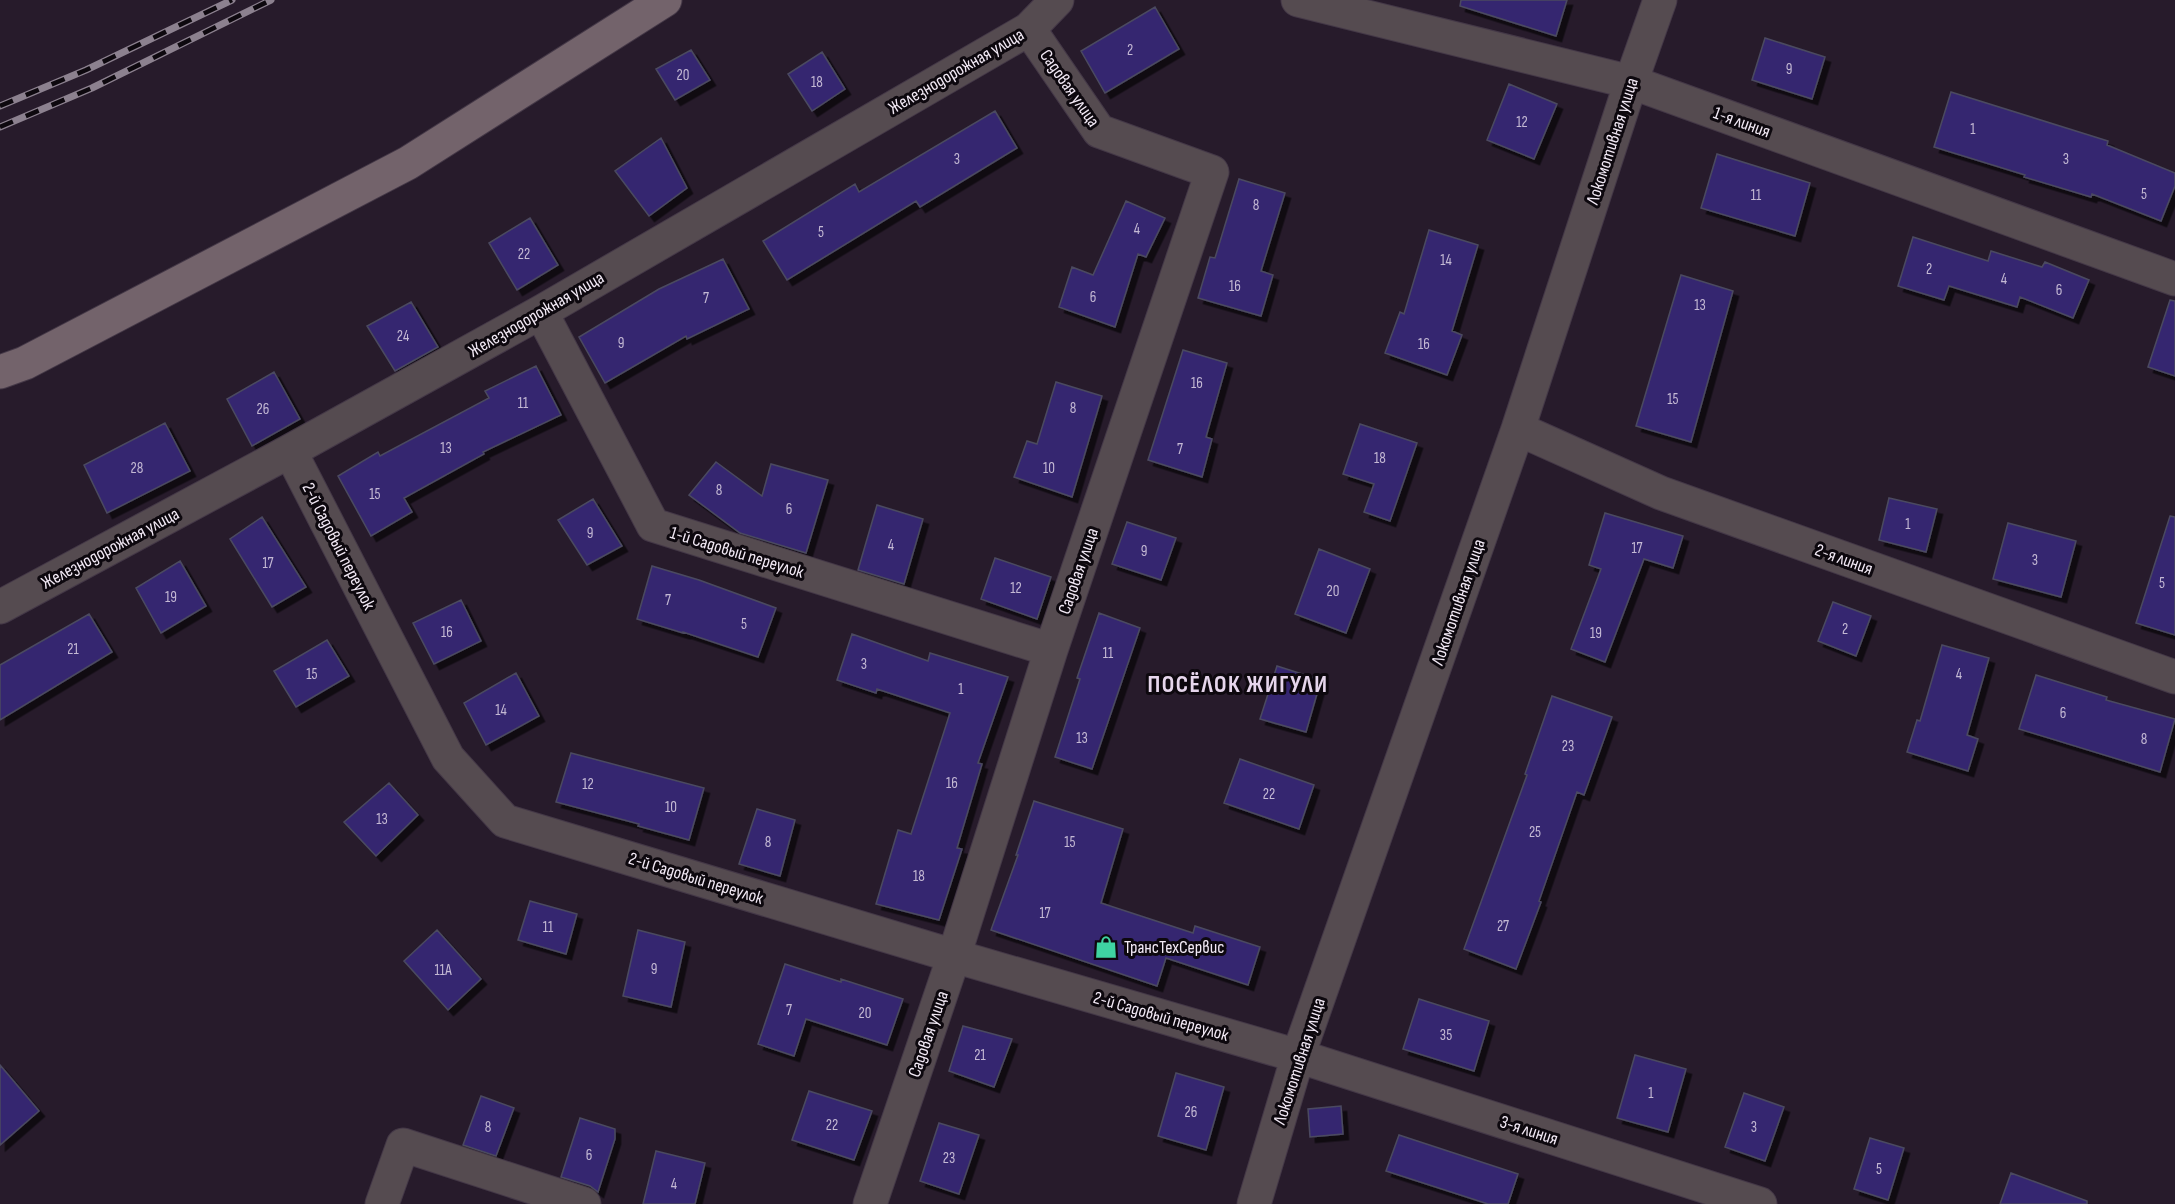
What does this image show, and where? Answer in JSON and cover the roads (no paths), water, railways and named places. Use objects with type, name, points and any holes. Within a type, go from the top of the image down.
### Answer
[{"type":"street","points":[[0,372],[25,363],[408,163],[665,0]]},
{"type":"street","name":"Железнодорожная улица","points":[[0,608],[541,312],[1029,29],[1057,0]]},
{"type":"street","name":"1-я линия","points":[[1298,0],[1631,82],[2175,279]]},
{"type":"street","name":"Локомотивная улица","points":[[1254,1204],[1299,1056],[1518,429],[1660,0]]},
{"type":"street","name":"Садовая улица","points":[[870,1204],[1212,172],[1099,131],[1029,29]]},
{"type":"street","name":"1-й Садовый переулок","points":[[541,312],[654,525],[1052,650]]},
{"type":"street","name":"2-я линия","points":[[1518,429],[1661,493],[2175,677]]},
{"type":"street","name":"2-й Садовый переулок","points":[[290,451],[448,758],[505,821],[954,956],[1299,1056]]},
{"type":"street","name":"3-я линия","points":[[1299,1056],[1760,1204]]},
{"type":"street","points":[[382,1204],[403,1145],[584,1204]]},
{"type":"railway","points":[[0,106],[86,70],[232,0]]},
{"type":"railway","points":[[0,127],[92,88],[271,0]]},
{"type":"place","name":"ТрансТехСервис","points":[[1106,947]]},
{"type":"district","name":"ПОСЁЛОК ЖИГУЛИ","points":[[1238,684]]}]
